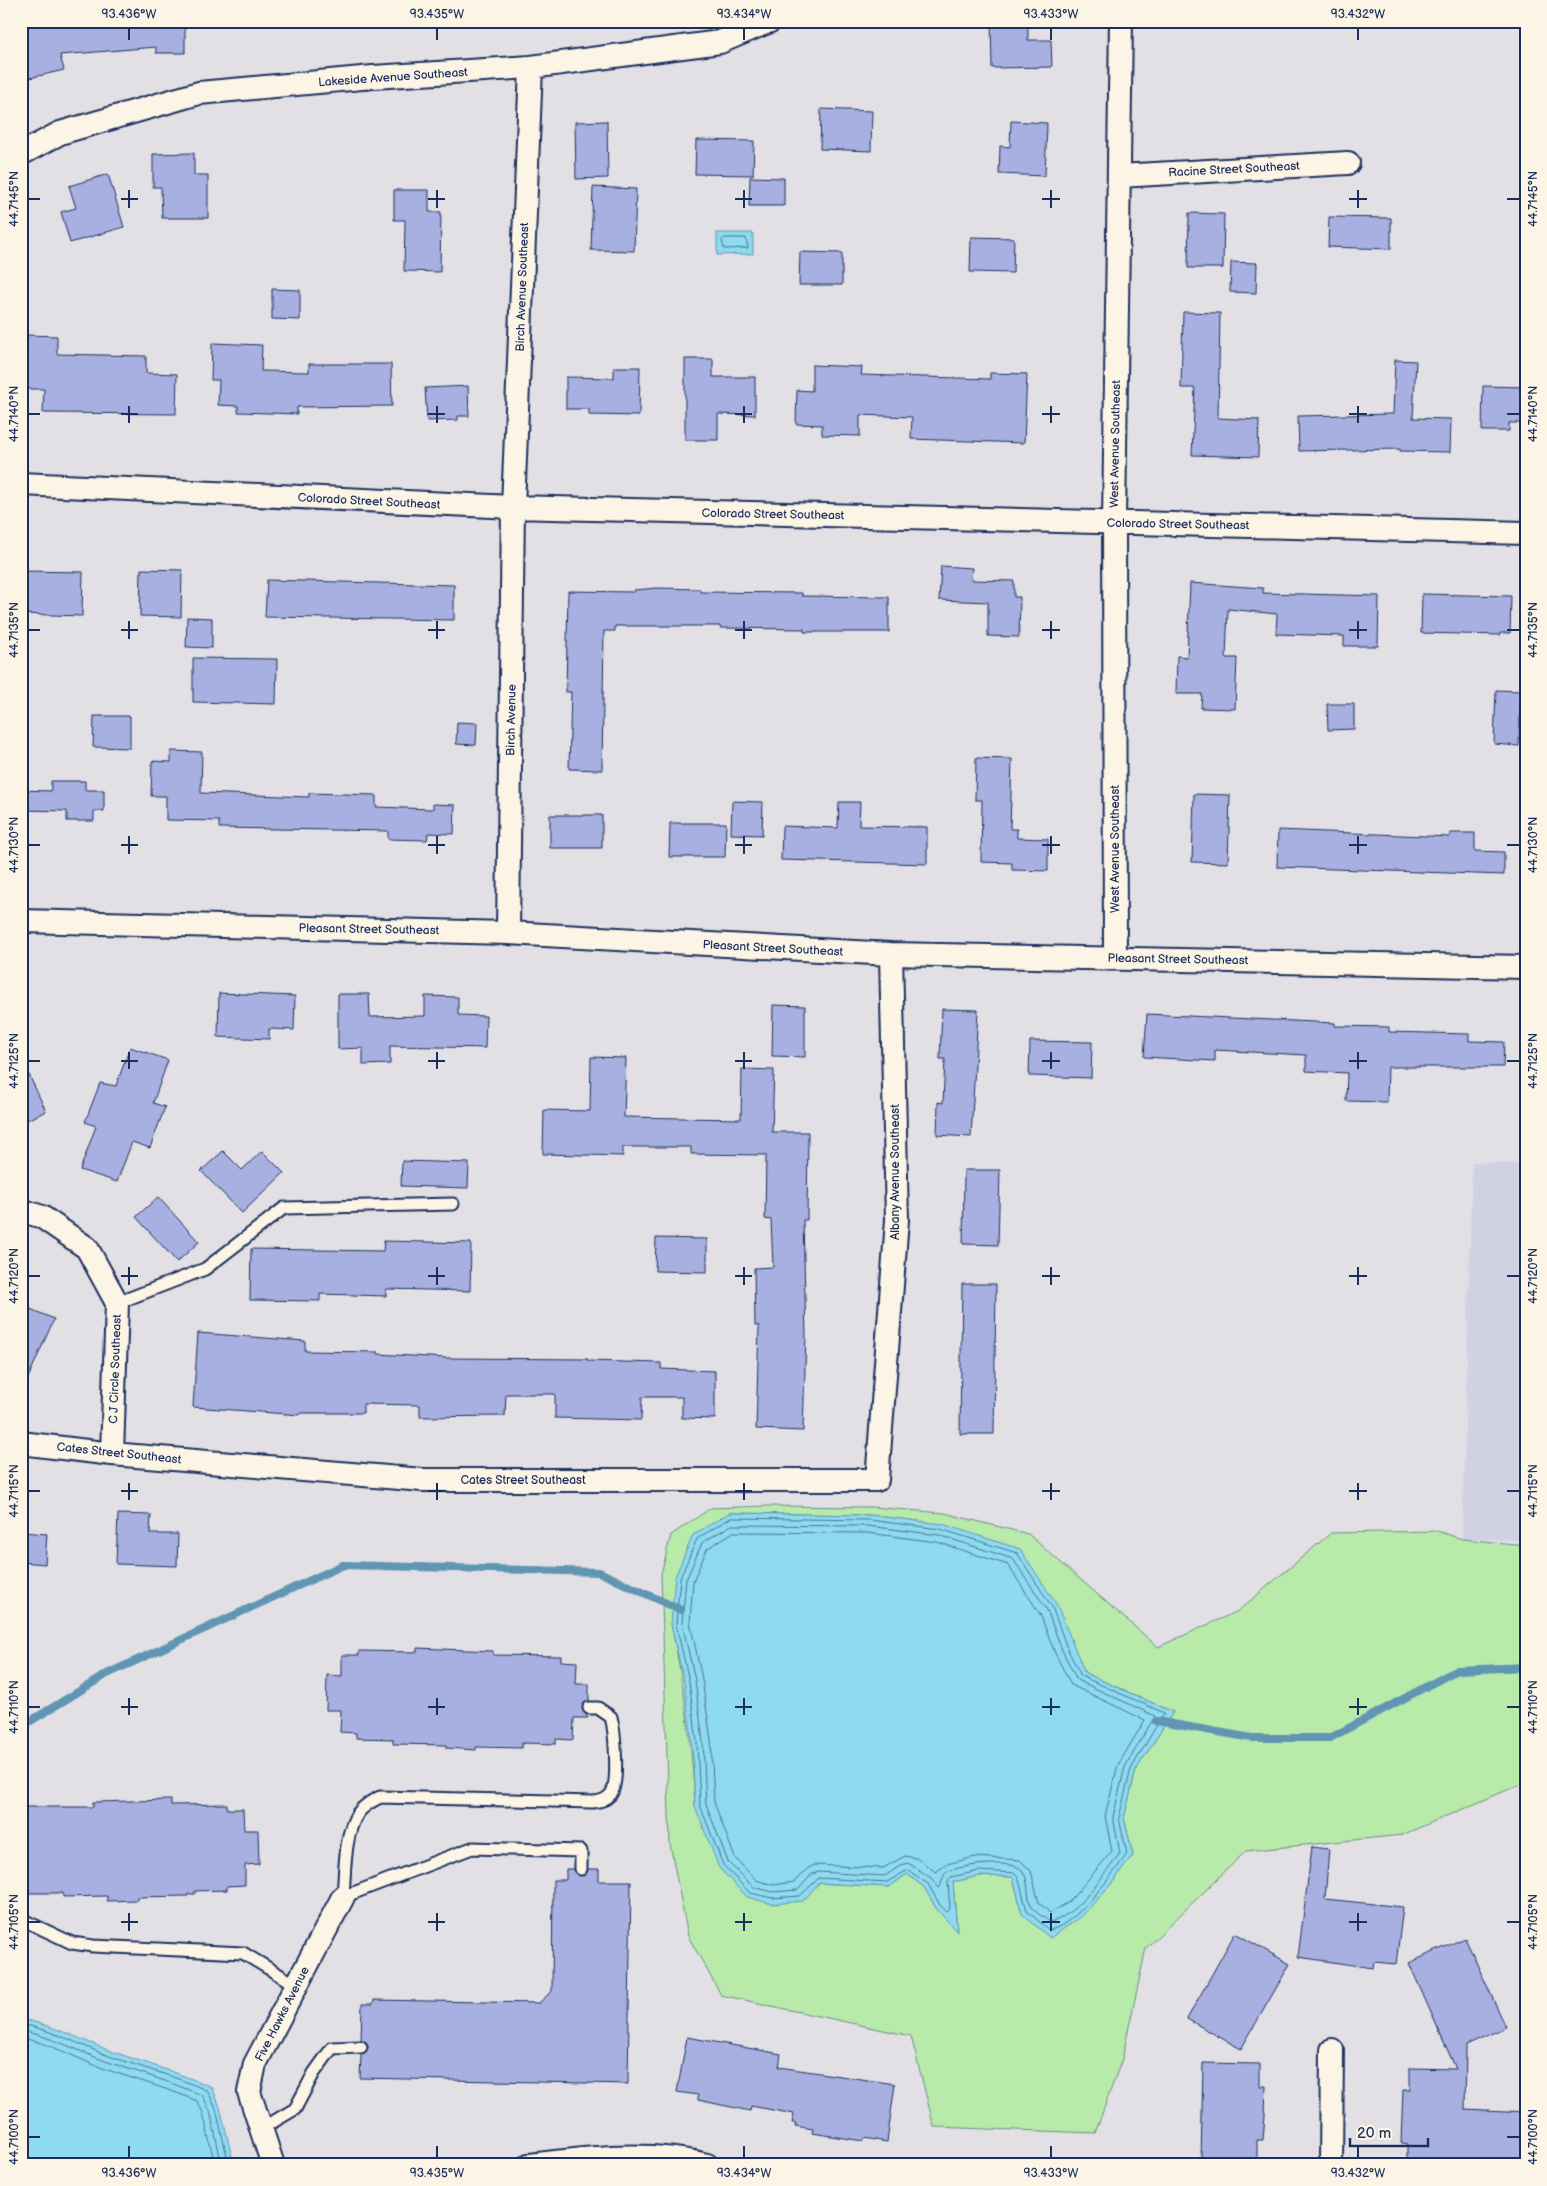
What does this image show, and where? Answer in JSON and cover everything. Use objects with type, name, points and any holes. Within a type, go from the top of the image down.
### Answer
[{"type":"street","name":"Lakeside Avenue Southeast","points":[[21,154],[60,133],[199,93],[373,77],[531,67],[720,42],[770,21]]},
{"type":"street","name":"West Avenue Southeast","points":[[1115,958],[1114,523],[1121,21]]},
{"type":"street","name":"Birch Avenue Southeast","points":[[513,507],[531,67]]},
{"type":"street","name":"Racine Street Southeast","points":[[1119,176],[1348,163]]},
{"type":"street","name":"Colorado Street Southeast","points":[[21,484],[513,507],[1526,533]]},
{"type":"street","name":"Birch Avenue","points":[[508,933],[513,507]]},
{"type":"street","name":"Pleasant Street Southeast","points":[[21,921],[508,933],[891,954],[1526,966]]},
{"type":"street","name":"Albany Avenue Southeast","points":[[877,1480],[897,1220],[891,954]]},
{"type":"street","name":"C J Circle Southeast","points":[[21,1210],[42,1217],[87,1248],[117,1304],[112,1454]]},
{"type":"street","name":"Cates Street Southeast","points":[[21,1443],[112,1454],[423,1480],[877,1480]]},
{"type":"street","name":"Five Hawks Avenue","points":[[273,2165],[250,2092],[255,2064],[342,1897]]},
{"type":"street","points":[[1331,2165],[1332,2050]]},
{"type":"street","points":[[529,2165],[595,2158],[642,2157],[707,2165]]},
{"type":"lane","points":[[117,1304],[205,1270],[284,1208],[452,1204]]},
{"type":"lane","points":[[581,1869],[581,1850],[472,1848],[342,1897],[347,1843],[357,1814],[365,1805],[380,1797],[594,1802],[605,1800],[612,1793],[615,1782],[614,1726],[611,1717],[598,1708],[589,1708]]},
{"type":"lane","points":[[21,1919],[72,1943],[92,1946],[243,1954],[296,1985]]},
{"type":"lane","points":[[261,2125],[279,2119],[295,2109],[314,2073],[332,2048],[361,2047]]},
{"type":"shaded area","points":[[1472,1162],[1526,1164],[1526,1540],[1462,1539]]},
{"type":"green space","points":[[766,1506],[871,1507],[944,1513],[1028,1534],[1158,1647],[1238,1611],[1331,1533],[1437,1531],[1462,1539],[1526,1545],[1526,1782],[1402,1835],[1246,1851],[1146,1948],[1122,2059],[1095,2133],[934,2127],[911,2036],[721,1995],[688,1936],[670,1844],[661,1574],[671,1535],[711,1508]],"holes":[[[729,1513],[869,1515],[942,1524],[1072,1646],[1085,1673],[1173,1712],[1136,1770],[1124,1818],[1133,1855],[1112,1883],[1081,1917],[1022,1914],[1013,1877],[979,1876],[953,1882],[957,1930],[936,1908],[924,1887],[907,1874],[889,1887],[819,1883],[695,1806],[687,1715],[671,1624]]]},
{"type":"water","points":[[717,233],[753,233],[753,254],[717,255]]},
{"type":"water","points":[[729,1513],[869,1515],[942,1524],[1020,1549],[1057,1605],[1085,1673],[1173,1712],[1136,1770],[1124,1818],[1133,1855],[1112,1883],[1081,1917],[1050,1938],[1022,1914],[1013,1877],[979,1876],[953,1882],[957,1932],[936,1908],[924,1887],[907,1874],[889,1887],[819,1883],[803,1901],[772,1904],[747,1897],[719,1868],[695,1806],[692,1743],[684,1682],[671,1624],[675,1577],[693,1535]]},
{"type":"water","points":[[21,2019],[56,2029],[212,2087],[220,2107],[234,2165],[21,2165]]},
{"type":"building","points":[[21,21],[185,21],[185,53],[156,53],[156,47],[60,55],[64,70],[21,80]]},
{"type":"building","points":[[991,21],[1028,21],[1028,40],[1051,40],[1052,67],[992,68]]},
{"type":"building","points":[[821,109],[872,111],[871,151],[820,149]]},
{"type":"building","points":[[607,121],[608,178],[576,179],[575,122]]},
{"type":"building","points":[[1011,121],[1047,123],[1045,176],[999,174],[1000,146],[1010,147]]},
{"type":"building","points":[[696,140],[754,141],[753,175],[695,174]]},
{"type":"building","points":[[194,153],[194,175],[208,175],[208,218],[162,218],[161,187],[153,187],[153,154]]},
{"type":"building","points":[[108,174],[124,227],[70,243],[61,212],[76,208],[69,186]]},
{"type":"building","points":[[750,177],[784,178],[784,206],[749,206]]},
{"type":"building","points":[[593,187],[636,189],[634,251],[591,250]]},
{"type":"building","points":[[394,190],[429,190],[429,212],[441,212],[440,272],[404,271],[405,220],[394,220]]},
{"type":"building","points":[[1189,213],[1224,214],[1223,268],[1188,268]]},
{"type":"building","points":[[1329,217],[1391,218],[1391,249],[1328,247]]},
{"type":"building","points":[[971,237],[1014,238],[1013,273],[970,272]]},
{"type":"building","points":[[800,252],[842,253],[842,285],[799,285]]},
{"type":"building","points":[[1231,262],[1257,263],[1256,293],[1230,292]]},
{"type":"building","points":[[272,289],[300,290],[300,320],[272,319]]},
{"type":"building","points":[[1183,312],[1220,313],[1218,418],[1259,420],[1258,457],[1192,455],[1195,388],[1181,388]]},
{"type":"building","points":[[27,335],[57,336],[57,354],[146,356],[146,373],[177,374],[176,414],[43,413],[44,389],[26,389]]},
{"type":"building","points":[[212,343],[262,345],[261,371],[309,372],[309,364],[391,364],[392,406],[297,407],[297,414],[238,412],[238,406],[218,405],[219,380],[211,380]]},
{"type":"building","points":[[685,359],[713,359],[713,377],[755,377],[755,415],[718,414],[718,440],[685,440]]},
{"type":"building","points":[[1395,360],[1416,361],[1413,418],[1451,419],[1450,452],[1400,451],[1400,449],[1299,451],[1298,416],[1393,414]]},
{"type":"building","points":[[812,365],[862,367],[861,375],[990,379],[990,373],[1027,374],[1024,443],[911,439],[912,417],[860,415],[860,436],[822,435],[822,425],[796,424],[797,390],[812,391]]},
{"type":"building","points":[[614,367],[640,367],[639,416],[589,415],[589,409],[566,409],[566,377],[614,378]]},
{"type":"building","points":[[468,386],[469,416],[458,416],[458,420],[427,421],[425,388]]},
{"type":"building","points":[[1483,386],[1526,387],[1526,417],[1522,417],[1522,423],[1509,423],[1509,431],[1482,431]]},
{"type":"building","points":[[941,566],[972,568],[971,580],[1014,581],[1014,597],[1020,597],[1019,637],[988,636],[988,602],[939,600]]},
{"type":"building","points":[[141,569],[182,570],[181,617],[140,616]]},
{"type":"building","points":[[21,571],[83,572],[82,616],[21,614]]},
{"type":"building","points":[[267,580],[454,585],[454,620],[265,617]]},
{"type":"building","points":[[1190,583],[1263,588],[1263,593],[1379,596],[1378,646],[1344,646],[1344,636],[1276,634],[1277,614],[1228,609],[1226,658],[1237,658],[1235,709],[1201,708],[1202,694],[1176,694],[1177,656],[1187,657]]},
{"type":"building","points":[[657,588],[700,589],[700,592],[802,593],[802,596],[889,597],[889,632],[804,632],[804,629],[720,628],[720,626],[615,626],[615,631],[604,631],[602,770],[569,769],[571,692],[566,692],[568,591],[634,592],[634,590]]},
{"type":"building","points":[[1422,594],[1511,596],[1510,633],[1500,633],[1500,635],[1421,633]]},
{"type":"building","points":[[187,617],[212,618],[212,648],[186,647]]},
{"type":"building","points":[[193,658],[277,659],[276,704],[193,702]]},
{"type":"building","points":[[1496,690],[1521,691],[1519,746],[1494,744]]},
{"type":"building","points":[[1327,704],[1354,704],[1354,729],[1328,730]]},
{"type":"building","points":[[94,716],[130,716],[130,748],[93,747]]},
{"type":"building","points":[[457,722],[477,723],[476,745],[456,744]]},
{"type":"building","points":[[171,751],[202,752],[201,793],[309,797],[309,793],[376,795],[376,807],[433,809],[433,804],[455,805],[454,834],[428,833],[427,840],[388,839],[388,831],[219,828],[219,821],[166,820],[166,796],[151,796],[152,761],[171,762]]},
{"type":"building","points":[[976,758],[1012,759],[1010,829],[1017,829],[1017,838],[1048,839],[1048,871],[1012,870],[1012,863],[981,862],[982,800],[975,800]]},
{"type":"building","points":[[51,781],[85,781],[85,790],[104,790],[104,811],[94,811],[94,821],[67,821],[67,811],[21,810],[21,790],[51,791]]},
{"type":"building","points":[[1194,794],[1230,795],[1228,863],[1192,862]]},
{"type":"building","points":[[732,801],[763,802],[762,835],[731,834]]},
{"type":"building","points":[[839,802],[860,802],[859,826],[927,827],[927,864],[781,860],[782,826],[838,828]]},
{"type":"building","points":[[550,815],[602,815],[602,848],[550,848]]},
{"type":"building","points":[[670,823],[726,823],[725,857],[669,857]]},
{"type":"building","points":[[1278,830],[1450,837],[1450,833],[1475,833],[1475,851],[1504,852],[1504,875],[1277,867]]},
{"type":"building","points":[[219,993],[295,996],[294,1030],[269,1029],[269,1039],[218,1037]]},
{"type":"building","points":[[338,994],[369,994],[370,1017],[425,1016],[425,996],[458,997],[458,1015],[486,1016],[485,1048],[390,1046],[390,1064],[363,1065],[363,1048],[338,1049]]},
{"type":"building","points":[[773,1005],[805,1006],[805,1057],[772,1056]]},
{"type":"building","points":[[942,1009],[978,1010],[971,1137],[937,1135],[938,1102],[943,1103],[945,1059],[940,1059]]},
{"type":"building","points":[[1147,1014],[1335,1023],[1335,1026],[1389,1027],[1389,1032],[1469,1034],[1469,1041],[1504,1042],[1503,1067],[1388,1067],[1387,1102],[1346,1101],[1347,1073],[1306,1071],[1306,1055],[1215,1050],[1215,1061],[1144,1057]]},
{"type":"building","points":[[1030,1041],[1092,1042],[1091,1078],[1029,1076]]},
{"type":"building","points":[[130,1047],[168,1060],[153,1103],[165,1107],[150,1148],[132,1142],[117,1182],[80,1170],[96,1126],[85,1122],[100,1083],[116,1086]]},
{"type":"building","points":[[591,1057],[626,1058],[624,1117],[741,1119],[742,1069],[774,1070],[772,1132],[808,1132],[807,1220],[803,1220],[806,1336],[803,1431],[756,1429],[759,1326],[755,1326],[754,1268],[773,1267],[771,1220],[765,1219],[766,1155],[691,1154],[691,1147],[623,1147],[623,1156],[543,1154],[544,1110],[590,1111]]},
{"type":"building","points":[[21,1058],[46,1111],[21,1123]]},
{"type":"building","points":[[223,1151],[242,1170],[262,1151],[284,1173],[242,1213],[201,1171]]},
{"type":"building","points":[[402,1161],[469,1163],[468,1188],[401,1186]]},
{"type":"building","points":[[964,1170],[1000,1170],[998,1245],[963,1244]]},
{"type":"building","points":[[158,1197],[199,1242],[177,1262],[136,1217]]},
{"type":"building","points":[[656,1238],[707,1239],[707,1272],[655,1271]]},
{"type":"building","points":[[384,1241],[471,1243],[470,1291],[386,1289],[386,1296],[320,1294],[320,1301],[250,1300],[251,1249],[383,1251]]},
{"type":"building","points":[[962,1284],[996,1284],[994,1434],[960,1434]]},
{"type":"building","points":[[21,1305],[54,1319],[21,1394]]},
{"type":"building","points":[[198,1333],[305,1341],[305,1351],[378,1352],[378,1354],[446,1358],[588,1359],[588,1361],[661,1363],[661,1369],[715,1371],[715,1419],[682,1418],[682,1397],[642,1397],[641,1420],[555,1418],[555,1394],[506,1394],[505,1416],[420,1417],[420,1405],[363,1404],[363,1413],[300,1413],[300,1415],[193,1407]]},
{"type":"building","points":[[118,1514],[151,1515],[150,1534],[178,1534],[177,1566],[116,1564]]},
{"type":"building","points":[[21,1532],[47,1534],[45,1564],[21,1562]]},
{"type":"building","points":[[417,1648],[493,1651],[493,1655],[561,1656],[561,1661],[577,1662],[576,1684],[589,1684],[589,1701],[585,1702],[582,1708],[588,1718],[574,1718],[573,1740],[556,1739],[556,1744],[522,1743],[522,1748],[476,1747],[476,1750],[446,1748],[446,1745],[393,1744],[393,1739],[356,1738],[356,1733],[340,1732],[341,1710],[326,1710],[327,1675],[342,1676],[342,1655],[359,1655],[359,1651],[417,1652]]},
{"type":"building","points":[[171,1800],[171,1805],[227,1804],[227,1809],[243,1809],[244,1830],[258,1830],[259,1864],[245,1865],[245,1885],[227,1886],[227,1890],[195,1891],[195,1894],[188,1894],[188,1896],[137,1897],[137,1900],[107,1901],[107,1896],[63,1897],[63,1893],[29,1893],[29,1888],[21,1889],[21,1812],[26,1812],[26,1807],[93,1807],[93,1802]]},
{"type":"building","points":[[1312,1847],[1329,1849],[1325,1899],[1403,1907],[1396,1964],[1374,1962],[1373,1968],[1298,1957]]},
{"type":"building","points":[[566,1869],[574,1869],[575,1873],[581,1876],[585,1875],[588,1869],[599,1869],[599,1881],[631,1881],[628,2084],[360,2078],[361,2054],[365,2053],[368,2047],[367,2043],[361,2040],[362,2004],[373,2004],[374,2000],[539,2003],[552,1991],[553,1880],[566,1880]]},
{"type":"building","points":[[1235,1933],[1290,1964],[1241,2049],[1187,2019]]},
{"type":"building","points":[[1465,1938],[1506,2027],[1466,2045],[1465,2110],[1526,2113],[1526,2165],[1407,2165],[1407,2144],[1401,2143],[1403,2090],[1410,2090],[1410,2068],[1456,2069],[1409,1963]]},
{"type":"building","points":[[687,2037],[781,2054],[779,2067],[895,2084],[887,2142],[864,2138],[863,2141],[812,2133],[813,2129],[795,2126],[796,2123],[792,2123],[794,2114],[751,2106],[750,2111],[698,2100],[698,2095],[677,2092]]},
{"type":"building","points":[[1203,2063],[1260,2064],[1260,2086],[1266,2086],[1263,2140],[1257,2140],[1257,2162],[1201,2161]]},
{"type":"waterway","points":[[21,1727],[107,1674],[343,1565],[599,1572],[681,1610]]},
{"type":"waterway","points":[[1156,1721],[1252,1738],[1330,1738],[1457,1670],[1526,1667]]}]
